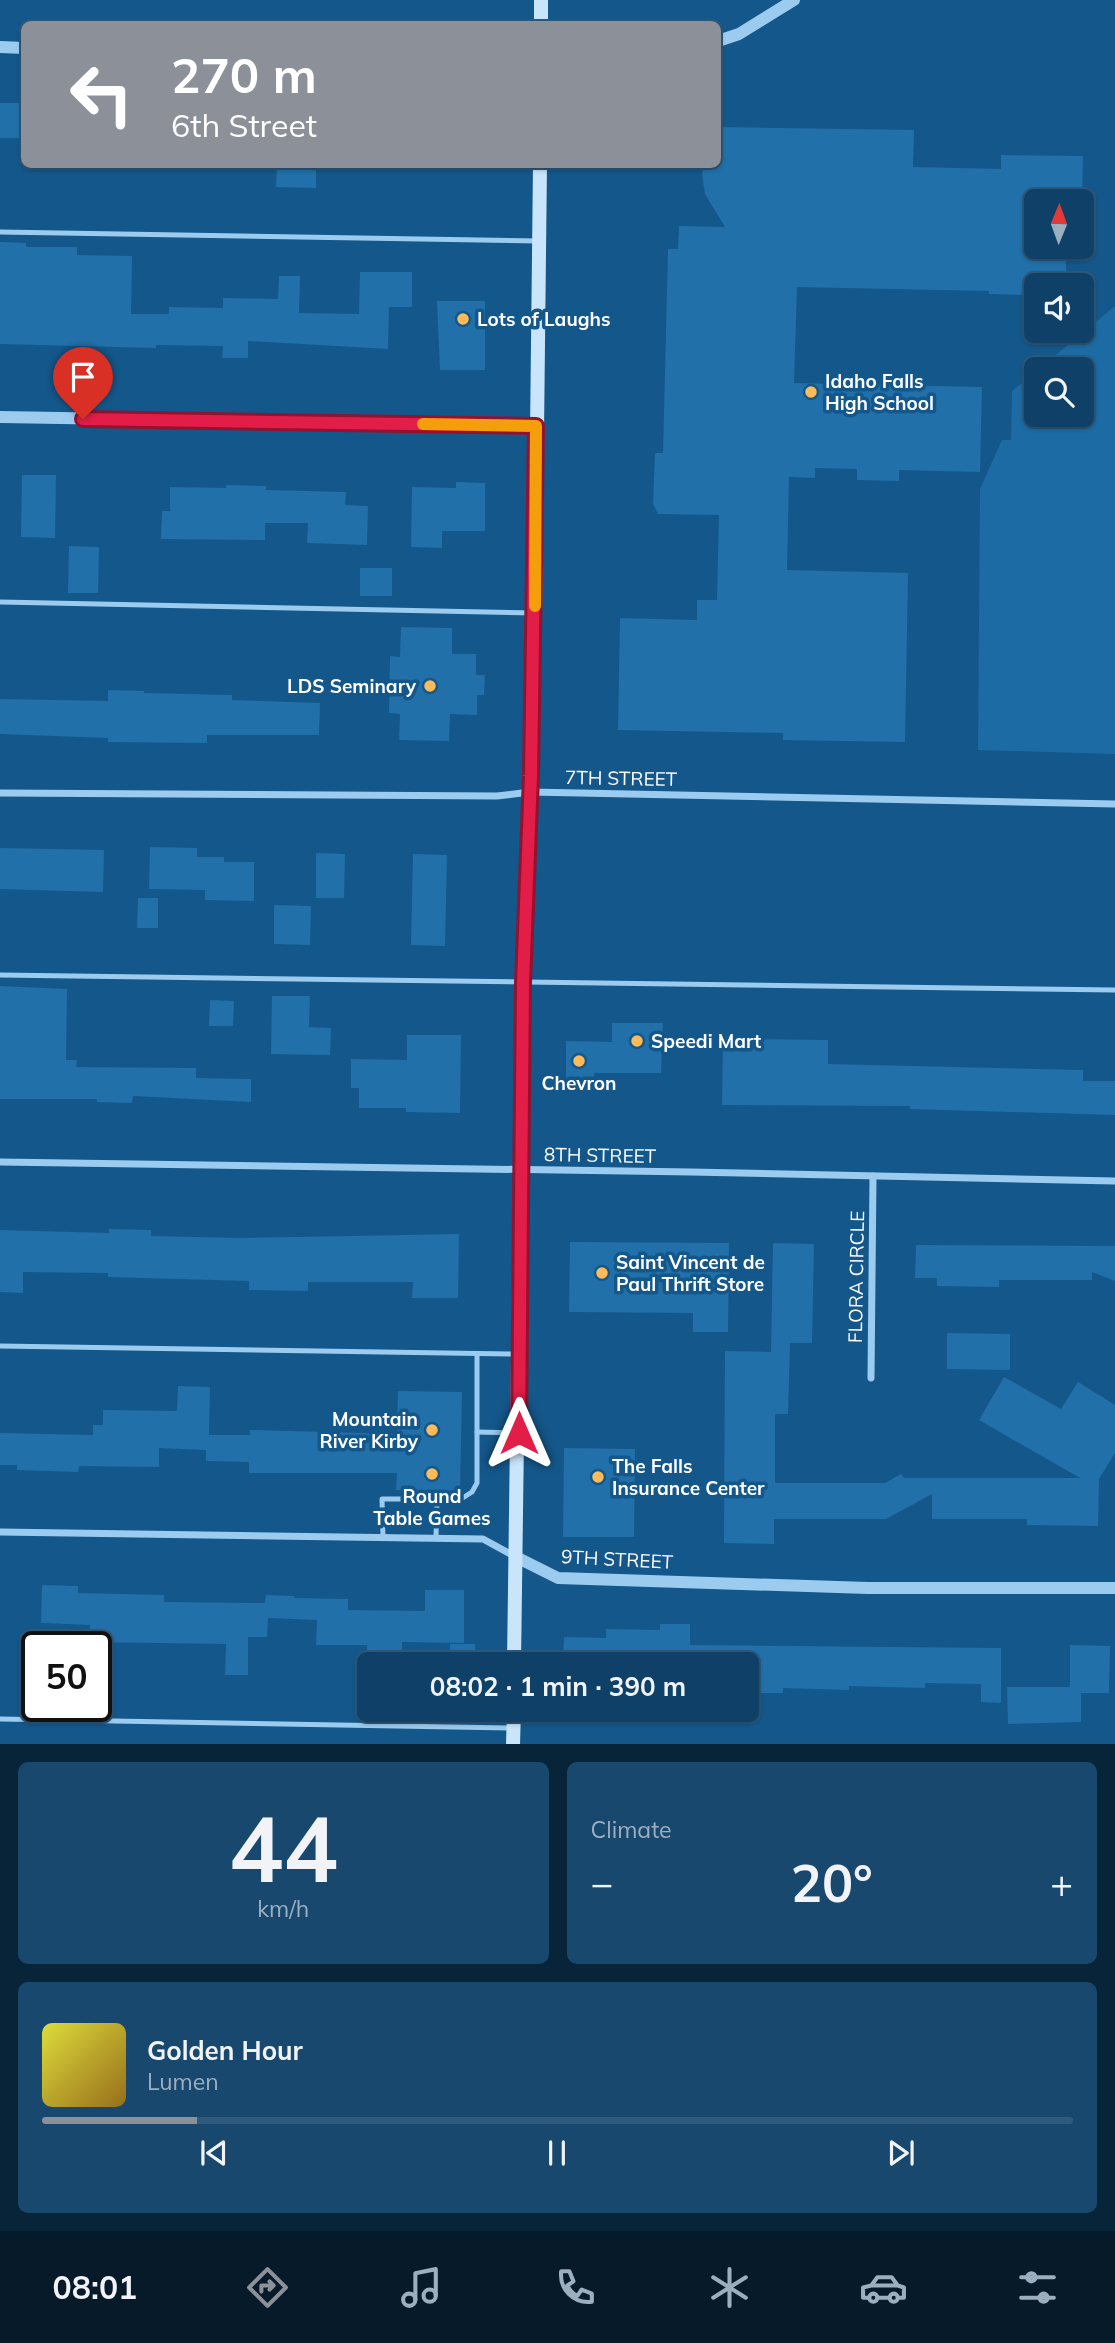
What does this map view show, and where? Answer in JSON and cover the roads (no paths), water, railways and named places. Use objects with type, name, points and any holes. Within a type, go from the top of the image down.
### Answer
[{"type":"main road","points":[[541,0],[541,21]]},
{"type":"main road","points":[[514,1652],[523,983],[535,613],[540,168]]},
{"type":"main road","points":[[513,1722],[513,1744]]},
{"type":"street","points":[[721,40],[739,34],[794,0]]},
{"type":"street","points":[[0,47],[21,48]]},
{"type":"street","points":[[0,417],[536,426]]},
{"type":"street","name":"7TH STREET","points":[[0,793],[497,796],[530,792],[1115,804]]},
{"type":"street","name":"8TH STREET","points":[[0,1162],[1115,1181]]},
{"type":"street","name":"FLORA CIRCLE","points":[[871,1378],[873,1176]]},
{"type":"street","name":"9TH STREET","points":[[0,1532],[483,1539],[558,1578],[868,1588],[1115,1588]]},
{"type":"lane","points":[[0,232],[538,241]]},
{"type":"lane","points":[[0,602],[535,613]]},
{"type":"lane","points":[[0,975],[1115,990]]},
{"type":"lane","points":[[0,1346],[520,1354]]},
{"type":"lane","points":[[383,1538],[382,1499],[461,1499],[472,1492],[477,1483],[477,1354]]},
{"type":"lane","points":[[477,1432],[519,1433]]},
{"type":"lane","points":[[436,1538],[437,1499]]},
{"type":"lane","points":[[0,1719],[513,1728]]},
{"type":"place","name":"Lots of Laughs","points":[[463,319]]},
{"type":"place","name":"Idaho Falls High School","points":[[811,392]]},
{"type":"place","name":"LDS Seminary","points":[[430,686]]},
{"type":"place","name":"Speedi Mart","points":[[637,1041]]},
{"type":"place","name":"Chevron","points":[[579,1061]]},
{"type":"place","name":"Saint Vincent de Paul Thrift Store","points":[[602,1273]]},
{"type":"place","name":"Mountain River Kirby","points":[[432,1430]]},
{"type":"place","name":"Round Table Games","points":[[432,1474]]},
{"type":"place","name":"The Falls Insurance Center","points":[[598,1477]]}]
